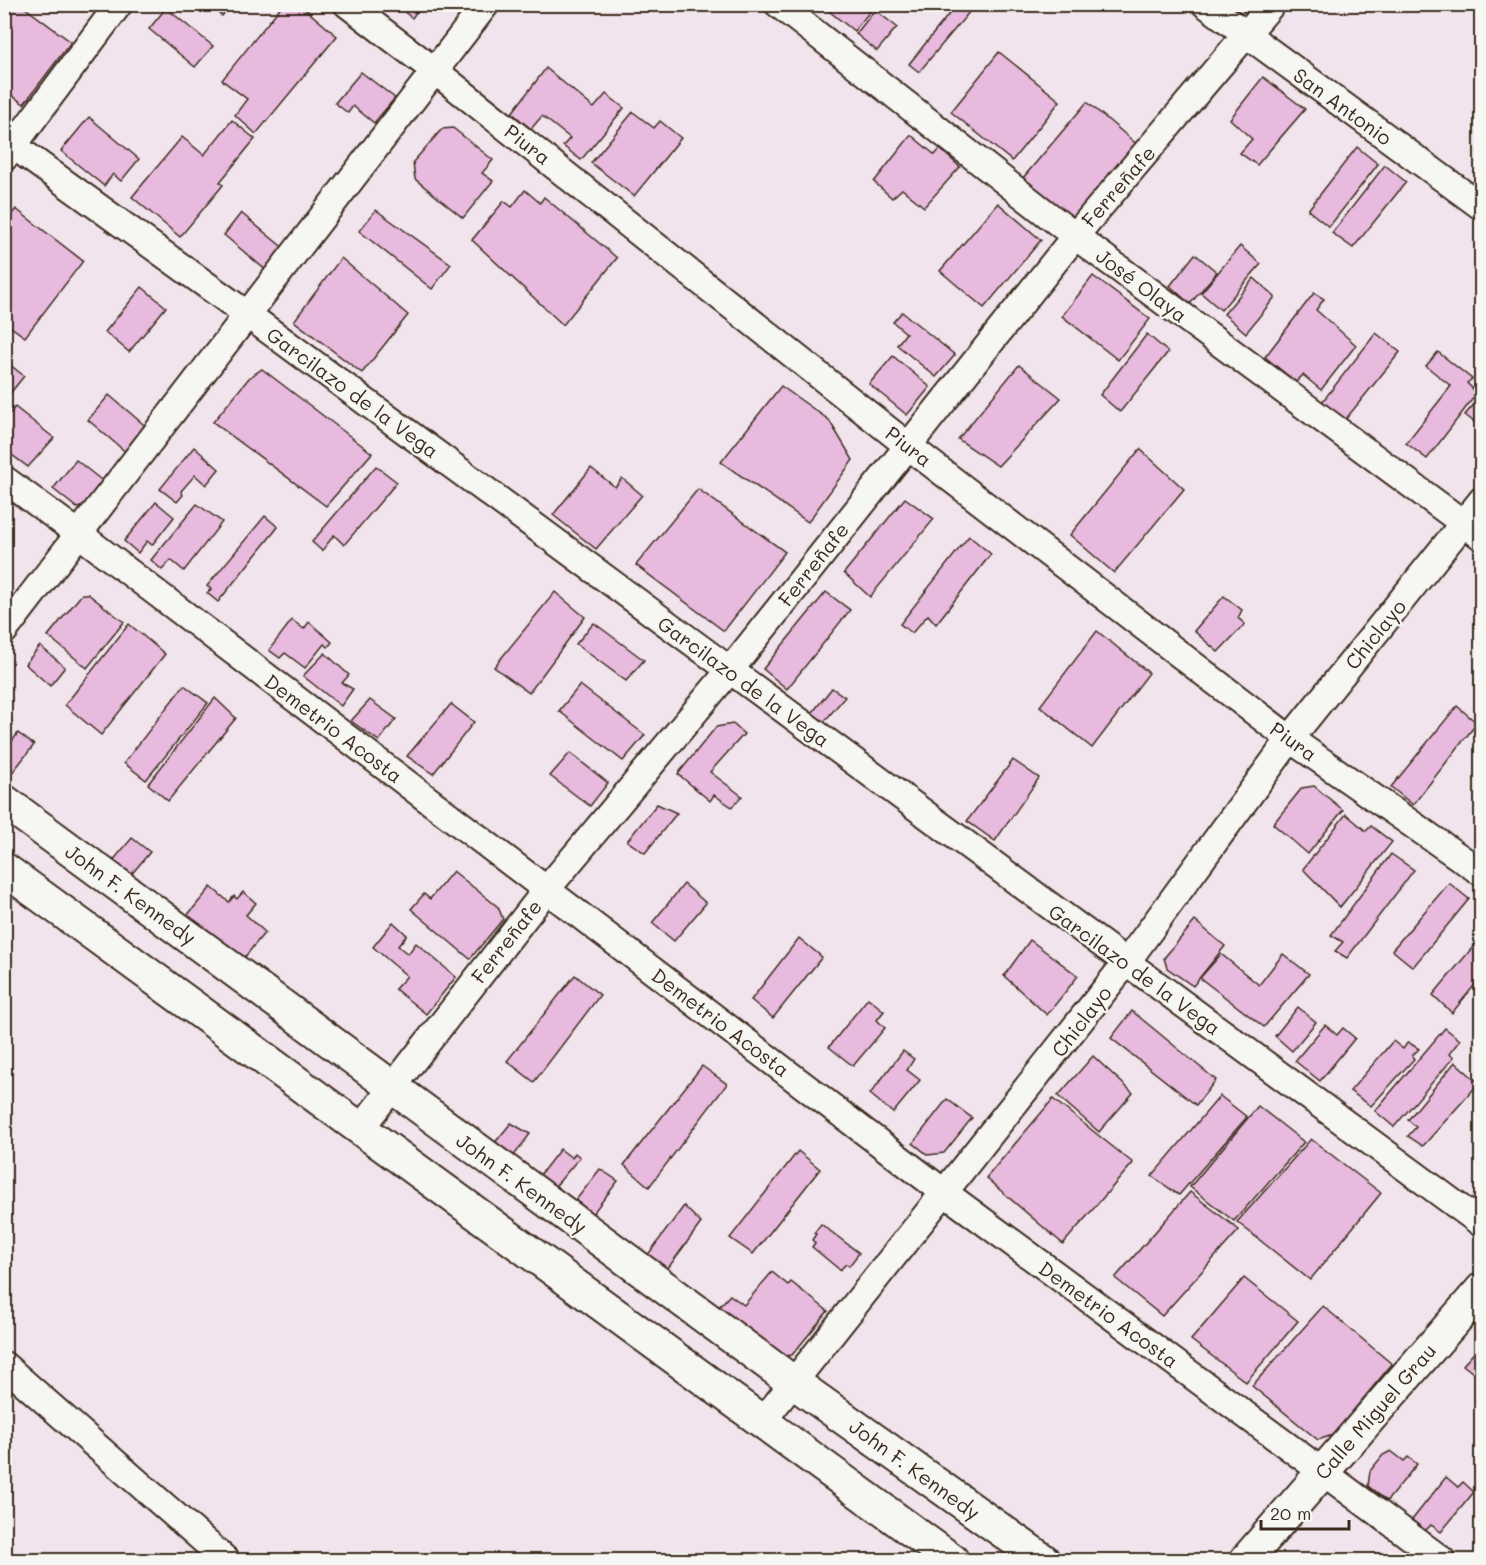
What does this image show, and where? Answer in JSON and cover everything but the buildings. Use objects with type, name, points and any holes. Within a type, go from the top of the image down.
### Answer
[{"type":"street","points":[[8,147],[119,4]]},
{"type":"street","name":"Piura","points":[[347,4],[908,445],[1290,740],[1482,873]]},
{"type":"street","points":[[4,631],[486,4]]},
{"type":"street","name":"José Olaya","points":[[778,4],[1075,236],[1472,531]]},
{"type":"street","name":"San Antonio","points":[[1205,4],[1482,207]]},
{"type":"street","name":"Ferreñafe","points":[[360,1129],[547,890],[730,670],[1075,236],[1272,4]]},
{"type":"street","name":"Garcilazo de la Vega","points":[[8,147],[248,315],[1482,1224]]},
{"type":"street","name":"Demetrio Acosta","points":[[4,479],[945,1193],[1442,1560]]},
{"type":"street","name":"Chiclayo","points":[[762,1422],[1126,963],[1290,740],[1472,531],[1482,500]]},
{"type":"street","name":"John F. Kennedy","points":[[4,801],[793,1382],[1043,1560]]},
{"type":"street","points":[[4,869],[952,1560]]},
{"type":"street","name":"Calle Miguel Grau","points":[[1246,1560],[1482,1289]]},
{"type":"street","points":[[4,1365],[226,1560]]}]
